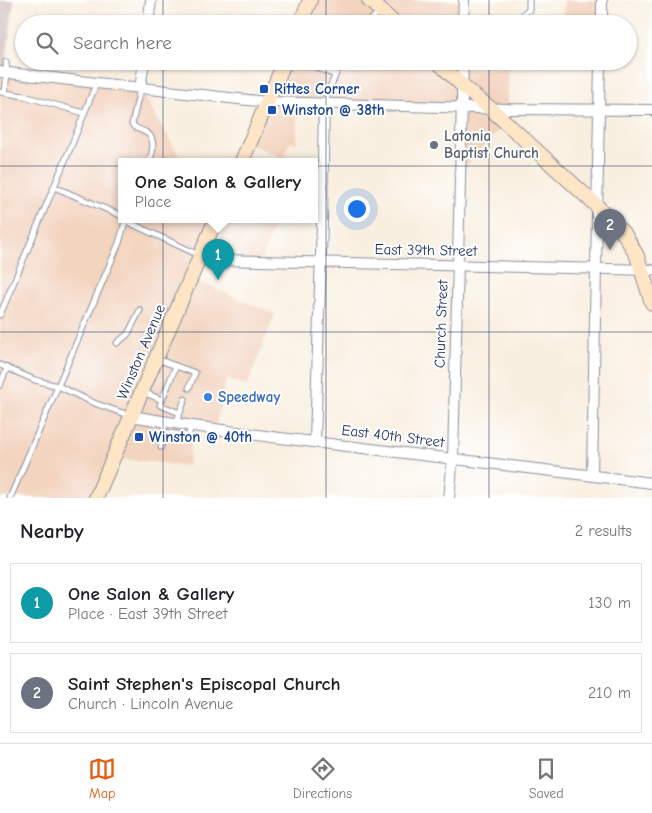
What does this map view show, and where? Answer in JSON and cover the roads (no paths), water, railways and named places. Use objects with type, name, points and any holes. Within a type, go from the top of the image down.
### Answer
[{"type":"main road","points":[[304,15],[310,0]]},
{"type":"main road","points":[[369,0],[386,15]]},
{"type":"main road","points":[[243,158],[281,70]]},
{"type":"main road","points":[[447,70],[597,206],[624,235],[636,256],[647,270],[652,303]]},
{"type":"main road","name":"Winston Avenue","points":[[96,498],[214,223]]},
{"type":"street","points":[[149,15],[151,0]]},
{"type":"street","points":[[463,15],[464,0]]},
{"type":"street","points":[[602,0],[602,15]]},
{"type":"street","points":[[140,88],[143,70]]},
{"type":"street","name":"Church Street","points":[[449,498],[453,458],[463,70]]},
{"type":"street","points":[[592,475],[600,70]]},
{"type":"street","points":[[4,73],[268,102],[652,110]]},
{"type":"street","points":[[315,442],[324,103]]},
{"type":"street","name":"East 39th Street","points":[[200,256],[220,260],[647,270]]},
{"type":"street","name":"East 40th Street","points":[[132,416],[164,427],[176,423],[652,483]]},
{"type":"lane","points":[[524,13],[529,10],[529,0]]},
{"type":"lane","points":[[375,15],[380,10]]},
{"type":"lane","points":[[6,62],[3,92],[84,113]]},
{"type":"lane","points":[[321,70],[335,76]]},
{"type":"lane","points":[[324,103],[337,70]]},
{"type":"lane","points":[[0,315],[96,84]]},
{"type":"lane","points":[[140,88],[132,124],[151,138],[153,148],[150,158]]},
{"type":"lane","points":[[54,187],[118,214]]},
{"type":"lane","points":[[10,498],[118,243],[124,223]]},
{"type":"lane","points":[[133,223],[200,256]]},
{"type":"lane","points":[[117,343],[128,334],[140,310]]},
{"type":"lane","points":[[157,358],[195,373],[189,385]]},
{"type":"lane","points":[[0,365],[132,416]]},
{"type":"lane","points":[[176,366],[170,387],[160,405],[180,413]]},
{"type":"lane","points":[[0,385],[7,368]]},
{"type":"lane","points":[[142,392],[165,397]]},
{"type":"lane","points":[[176,423],[183,401]]},
{"type":"lane","points":[[161,446],[164,427],[189,436],[190,426]]},
{"type":"place","name":"Rittes Corner","points":[[264,89]]},
{"type":"place","name":"Winston @ 38th","points":[[272,110]]},
{"type":"place","name":"Latonia Baptist Church","points":[[434,145]]},
{"type":"place","name":"Saint Stephen's Episcopal Church","points":[[610,250]]},
{"type":"place","name":"One Salon & Gallery","points":[[218,280]]},
{"type":"place","name":"Speedway","points":[[208,397]]},
{"type":"place","name":"Winston @ 40th","points":[[139,437]]}]
